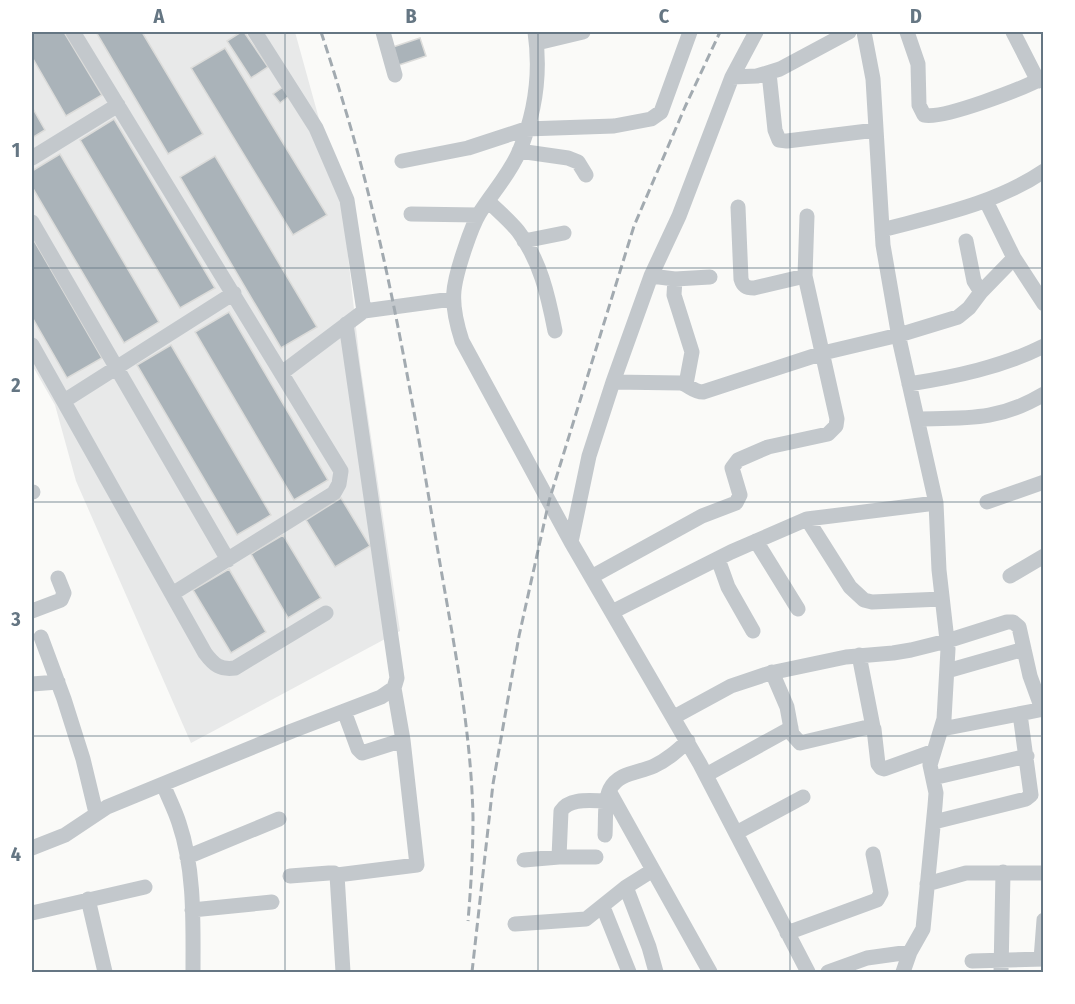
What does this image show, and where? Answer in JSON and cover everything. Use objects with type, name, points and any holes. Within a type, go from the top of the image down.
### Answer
[{"type":"street","points":[[73,32],[335,457],[341,471],[339,484],[334,494],[172,594]]},
{"type":"street","points":[[255,32],[316,128],[347,200],[364,311]]},
{"type":"street","points":[[383,32],[395,75]]},
{"type":"street","points":[[583,32],[536,37],[539,58],[537,92],[519,151],[503,182],[478,215],[454,280],[452,299],[456,322],[462,341],[571,542],[688,741],[808,972]]},
{"type":"street","points":[[402,161],[468,148],[526,129],[614,126],[656,117],[661,112],[690,32]]},
{"type":"street","points":[[571,542],[589,456],[651,276],[679,216],[732,77],[756,32]]},
{"type":"street","points":[[732,77],[745,78],[769,73],[849,32]]},
{"type":"street","points":[[864,32],[873,79],[883,245],[909,384],[936,503],[947,641],[944,719],[930,765],[936,793],[923,929],[910,952],[903,972]]},
{"type":"street","points":[[907,32],[918,64],[919,105],[924,115],[934,115],[982,102],[1041,79],[1013,32]]},
{"type":"street","points":[[769,73],[775,130],[779,140],[787,141],[876,130]]},
{"type":"street","points":[[32,158],[118,105]]},
{"type":"street","points":[[519,151],[568,158],[578,162],[586,176]]},
{"type":"street","points":[[882,230],[986,201],[1019,186],[1044,171]]},
{"type":"street","points":[[488,201],[516,230],[542,275],[555,331]]},
{"type":"street","points":[[986,201],[1014,258],[1044,304]]},
{"type":"street","points":[[738,207],[743,284],[748,288],[754,288],[805,276]]},
{"type":"street","points":[[411,214],[478,215]]},
{"type":"street","points":[[593,576],[702,516],[736,502],[740,495],[732,468],[738,460],[784,442],[822,436],[833,431],[837,419],[805,276],[807,216]]},
{"type":"street","points":[[32,222],[228,560]]},
{"type":"street","points":[[524,241],[564,232]]},
{"type":"street","points":[[966,241],[974,281],[981,292]]},
{"type":"street","points":[[614,382],[681,383],[698,392],[710,390],[823,353],[899,335],[958,317],[1014,258]]},
{"type":"street","points":[[651,276],[675,279],[710,277]]},
{"type":"street","points":[[675,279],[674,295],[692,352],[686,384]]},
{"type":"street","points":[[64,401],[234,293]]},
{"type":"street","points":[[283,372],[364,311],[452,299]]},
{"type":"street","points":[[290,876],[329,873],[337,875],[417,865],[403,740],[394,688],[397,678],[346,324]]},
{"type":"street","points":[[32,345],[205,653],[214,664],[225,670],[235,668],[326,613]]},
{"type":"street","points":[[909,384],[942,379],[976,370],[1044,346]]},
{"type":"street","points":[[917,419],[996,415],[1012,411],[1044,394]]},
{"type":"street","points":[[987,502],[1044,482]]},
{"type":"street","points":[[612,612],[718,559],[807,519],[936,503]]},
{"type":"street","points":[[807,519],[849,587],[864,600],[873,602],[942,599]]},
{"type":"street","points":[[756,541],[798,609]]},
{"type":"street","points":[[1010,576],[1044,556]]},
{"type":"street","points":[[718,559],[728,587],[753,631]]},
{"type":"street","points":[[32,611],[62,600],[64,593],[58,578]]},
{"type":"street","points":[[674,717],[731,686],[772,672],[859,655],[893,653],[947,641],[1013,622],[1019,627],[1030,676],[1043,709],[942,729]]},
{"type":"street","points":[[41,637],[83,759],[96,813]]},
{"type":"street","points":[[947,671],[1024,649]]},
{"type":"street","points":[[859,655],[878,764],[881,768],[888,768],[934,751]]},
{"type":"street","points":[[772,672],[787,707],[794,739],[800,743],[873,727]]},
{"type":"street","points":[[32,684],[58,682]]},
{"type":"street","points":[[32,848],[65,834],[96,813],[381,697],[394,688]]},
{"type":"street","points":[[344,711],[362,753],[403,740]]},
{"type":"street","points":[[934,822],[1029,798],[1032,791],[1020,714]]},
{"type":"street","points":[[706,775],[791,728]]},
{"type":"street","points":[[604,835],[608,796],[615,782],[623,775],[661,762],[688,741]]},
{"type":"street","points":[[933,778],[1027,756]]},
{"type":"street","points":[[163,784],[180,825],[187,857],[192,910],[193,972]]},
{"type":"street","points":[[559,857],[561,811],[565,806],[571,802],[608,796]]},
{"type":"street","points":[[608,796],[653,870],[710,972]]},
{"type":"street","points":[[736,833],[803,797]]},
{"type":"street","points":[[187,857],[279,819]]},
{"type":"street","points":[[787,933],[877,900],[881,893],[873,854]]},
{"type":"street","points":[[524,860],[596,857]]},
{"type":"street","points":[[515,924],[586,919],[626,887],[653,870]]},
{"type":"street","points":[[1002,967],[1003,872]]},
{"type":"street","points":[[927,884],[966,873],[1044,873]]},
{"type":"street","points":[[337,875],[344,972]]},
{"type":"street","points":[[32,913],[145,887]]},
{"type":"street","points":[[626,887],[656,972]]},
{"type":"street","points":[[88,899],[105,972]]},
{"type":"street","points":[[192,910],[272,902]]},
{"type":"street","points":[[603,907],[629,972]]},
{"type":"street","points":[[972,962],[1002,967],[1042,959],[1044,920]]},
{"type":"street","points":[[828,972],[867,958],[910,952]]},
{"type":"shaded area","points":[[32,32],[295,32],[342,202],[360,363],[400,631],[191,743],[76,481],[55,405],[32,365]]},
{"type":"building","points":[[32,32],[64,32],[102,95],[66,116],[32,57]]},
{"type":"building","points":[[96,32],[142,32],[203,134],[168,154]]},
{"type":"building","points":[[244,32],[268,67],[251,78],[227,41]]},
{"type":"building","points":[[420,38],[426,56],[399,65],[393,47]]},
{"type":"building","points":[[225,48],[327,215],[293,235],[191,68]]},
{"type":"building","points":[[286,85],[293,93],[280,103],[273,94]]},
{"type":"building","points":[[32,107],[45,130],[32,138]]},
{"type":"building","points":[[114,119],[215,288],[180,308],[80,140]]},
{"type":"building","points":[[60,154],[159,322],[124,343],[32,187],[32,171]]},
{"type":"building","points":[[215,156],[317,327],[281,348],[180,177]]},
{"type":"building","points":[[32,237],[102,358],[67,378],[32,317]]},
{"type":"building","points":[[229,312],[328,480],[294,500],[195,332]]},
{"type":"building","points":[[171,345],[271,515],[237,535],[137,365]]},
{"type":"building","points":[[341,498],[370,546],[335,567],[306,520]]},
{"type":"building","points":[[283,535],[321,598],[288,618],[251,554]]},
{"type":"building","points":[[229,569],[266,632],[231,653],[193,590]]},
{"type":"railway","points":[[321,32],[366,183],[390,286],[454,647],[469,749],[473,817],[468,921]]},
{"type":"railway","points":[[472,972],[493,784],[519,636],[549,501],[634,226],[720,32]]}]
